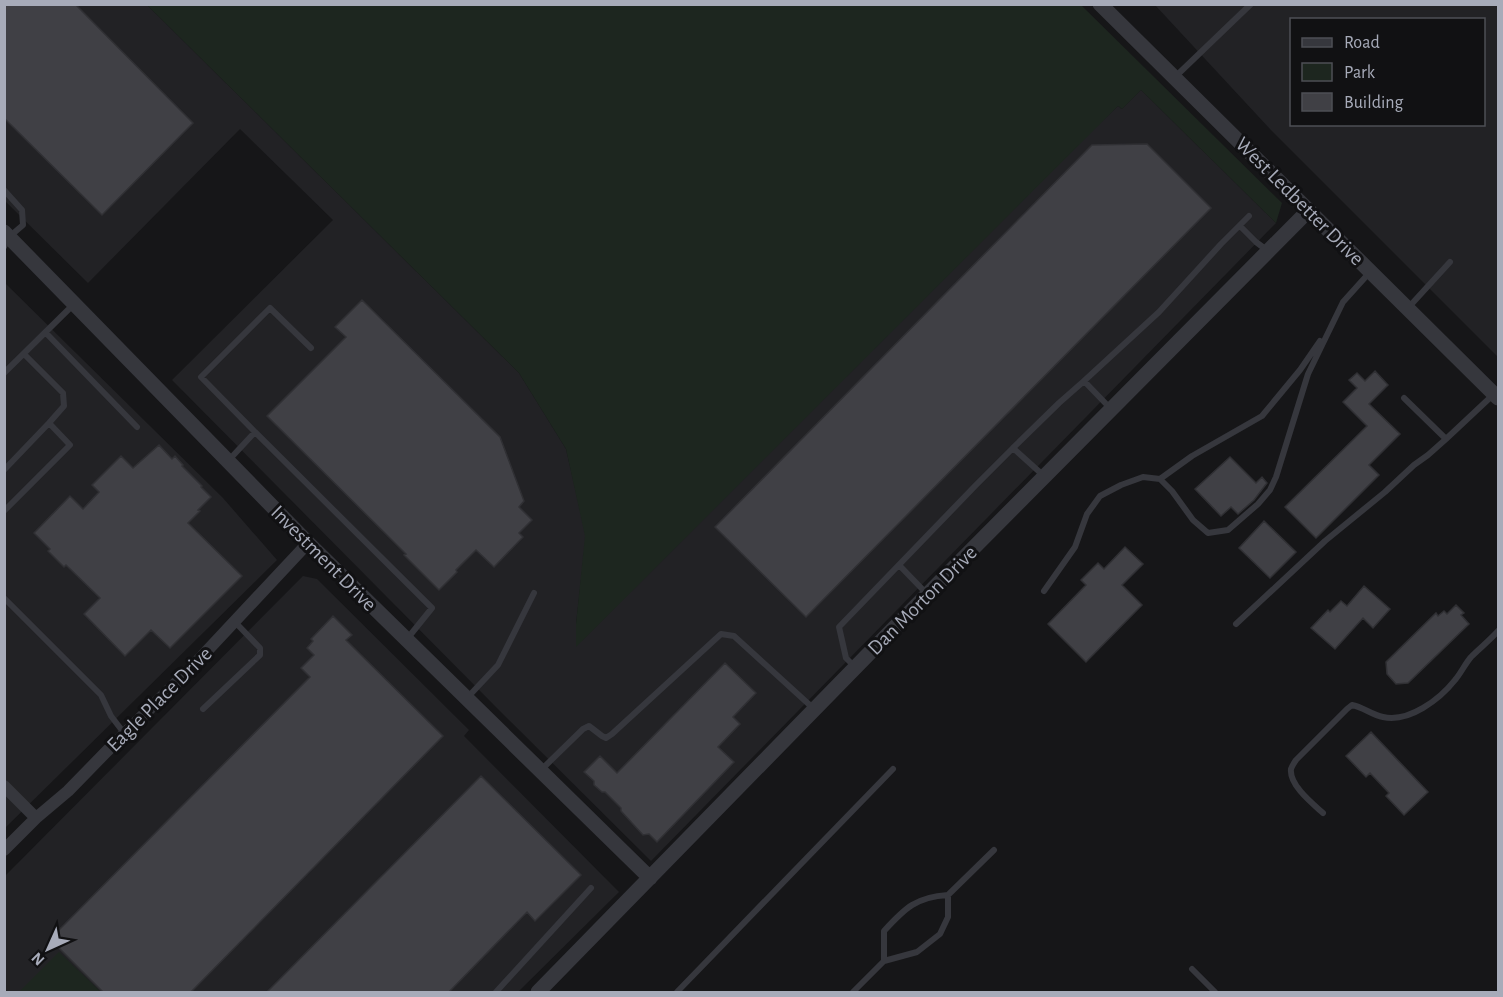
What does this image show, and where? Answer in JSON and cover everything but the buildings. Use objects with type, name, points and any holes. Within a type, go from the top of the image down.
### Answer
[{"type":"street","name":"West Ledbetter Drive","points":[[1108,7],[1175,78],[1496,396]]},
{"type":"street","name":"Dan Morton Drive","points":[[538,993],[855,667],[1309,210]]},
{"type":"street","name":"Investment Drive","points":[[6,239],[74,304],[308,543],[650,878]]},
{"type":"street","name":"Eagle Place Drive","points":[[4,849],[68,791],[191,668],[308,543]]},
{"type":"street","points":[[4,786],[36,818]]},
{"type":"lane","points":[[1175,78],[1251,4]]},
{"type":"lane","points":[[4,190],[22,210],[23,225],[6,239]]},
{"type":"lane","points":[[855,667],[846,658],[839,627],[1013,448],[1159,312],[1250,216]]},
{"type":"lane","points":[[1240,226],[1268,251]]},
{"type":"lane","points":[[1407,308],[1450,262]]},
{"type":"lane","points":[[1044,591],[1075,547],[1087,514],[1100,496],[1121,485],[1143,477],[1160,479],[1172,491],[1193,520],[1208,533],[1228,530],[1258,504],[1270,490],[1276,477],[1308,374],[1331,325],[1343,303],[1371,272]]},
{"type":"lane","points":[[4,373],[74,304]]},
{"type":"lane","points":[[311,348],[270,308],[201,377],[432,608],[406,639]]},
{"type":"lane","points":[[1160,479],[1192,456],[1262,416],[1300,370],[1331,325]]},
{"type":"lane","points":[[46,333],[137,427]]},
{"type":"lane","points":[[4,470],[64,406],[63,393],[24,354]]},
{"type":"lane","points":[[1084,381],[1111,409]]},
{"type":"lane","points":[[1236,624],[1325,541],[1496,396]]},
{"type":"lane","points":[[1404,398],[1446,439]]},
{"type":"lane","points":[[4,511],[70,445],[49,423]]},
{"type":"lane","points":[[228,461],[255,432]]},
{"type":"lane","points":[[1013,448],[1044,477]]},
{"type":"lane","points":[[899,566],[927,594]]},
{"type":"lane","points":[[466,698],[498,665],[534,593]]},
{"type":"lane","points":[[4,598],[101,695],[111,716],[124,733]]},
{"type":"lane","points":[[203,709],[260,655],[260,648],[234,621]]},
{"type":"lane","points":[[1323,813],[1297,787],[1291,769],[1296,760],[1352,705],[1384,718],[1410,715],[1438,699],[1455,681],[1471,658],[1498,631]]},
{"type":"lane","points":[[541,771],[583,729],[590,726],[606,738],[612,734],[721,634],[734,636],[814,709]]},
{"type":"lane","points":[[677,993],[893,769]]},
{"type":"lane","points":[[884,961],[884,931],[897,916],[914,903],[931,896],[948,895],[994,850]]},
{"type":"lane","points":[[496,993],[591,888]]},
{"type":"lane","points":[[853,993],[884,961],[917,952],[940,934],[948,917],[948,895]]},
{"type":"lane","points":[[1192,969],[1215,993]]},
{"type":"shaded area","points":[[4,5],[147,5],[519,373],[566,449],[586,536],[576,624],[1118,106],[1122,109],[1141,90],[1276,223],[651,861],[172,380],[333,220],[240,129],[88,283],[5,201]]},
{"type":"shaded area","points":[[1155,5],[1498,5],[1498,357],[1270,129]]},
{"type":"shaded area","points":[[5,283],[223,498],[277,560],[5,828]]},
{"type":"shaded area","points":[[303,576],[317,579],[469,730],[464,736],[619,892],[518,992],[5,992],[5,876]]},
{"type":"green space","points":[[147,5],[1081,5],[1282,203],[1276,223],[1141,90],[1122,109],[1118,106],[576,647],[576,624],[585,536],[566,449],[519,373]]},
{"type":"green space","points":[[59,952],[101,992],[19,992]]}]
